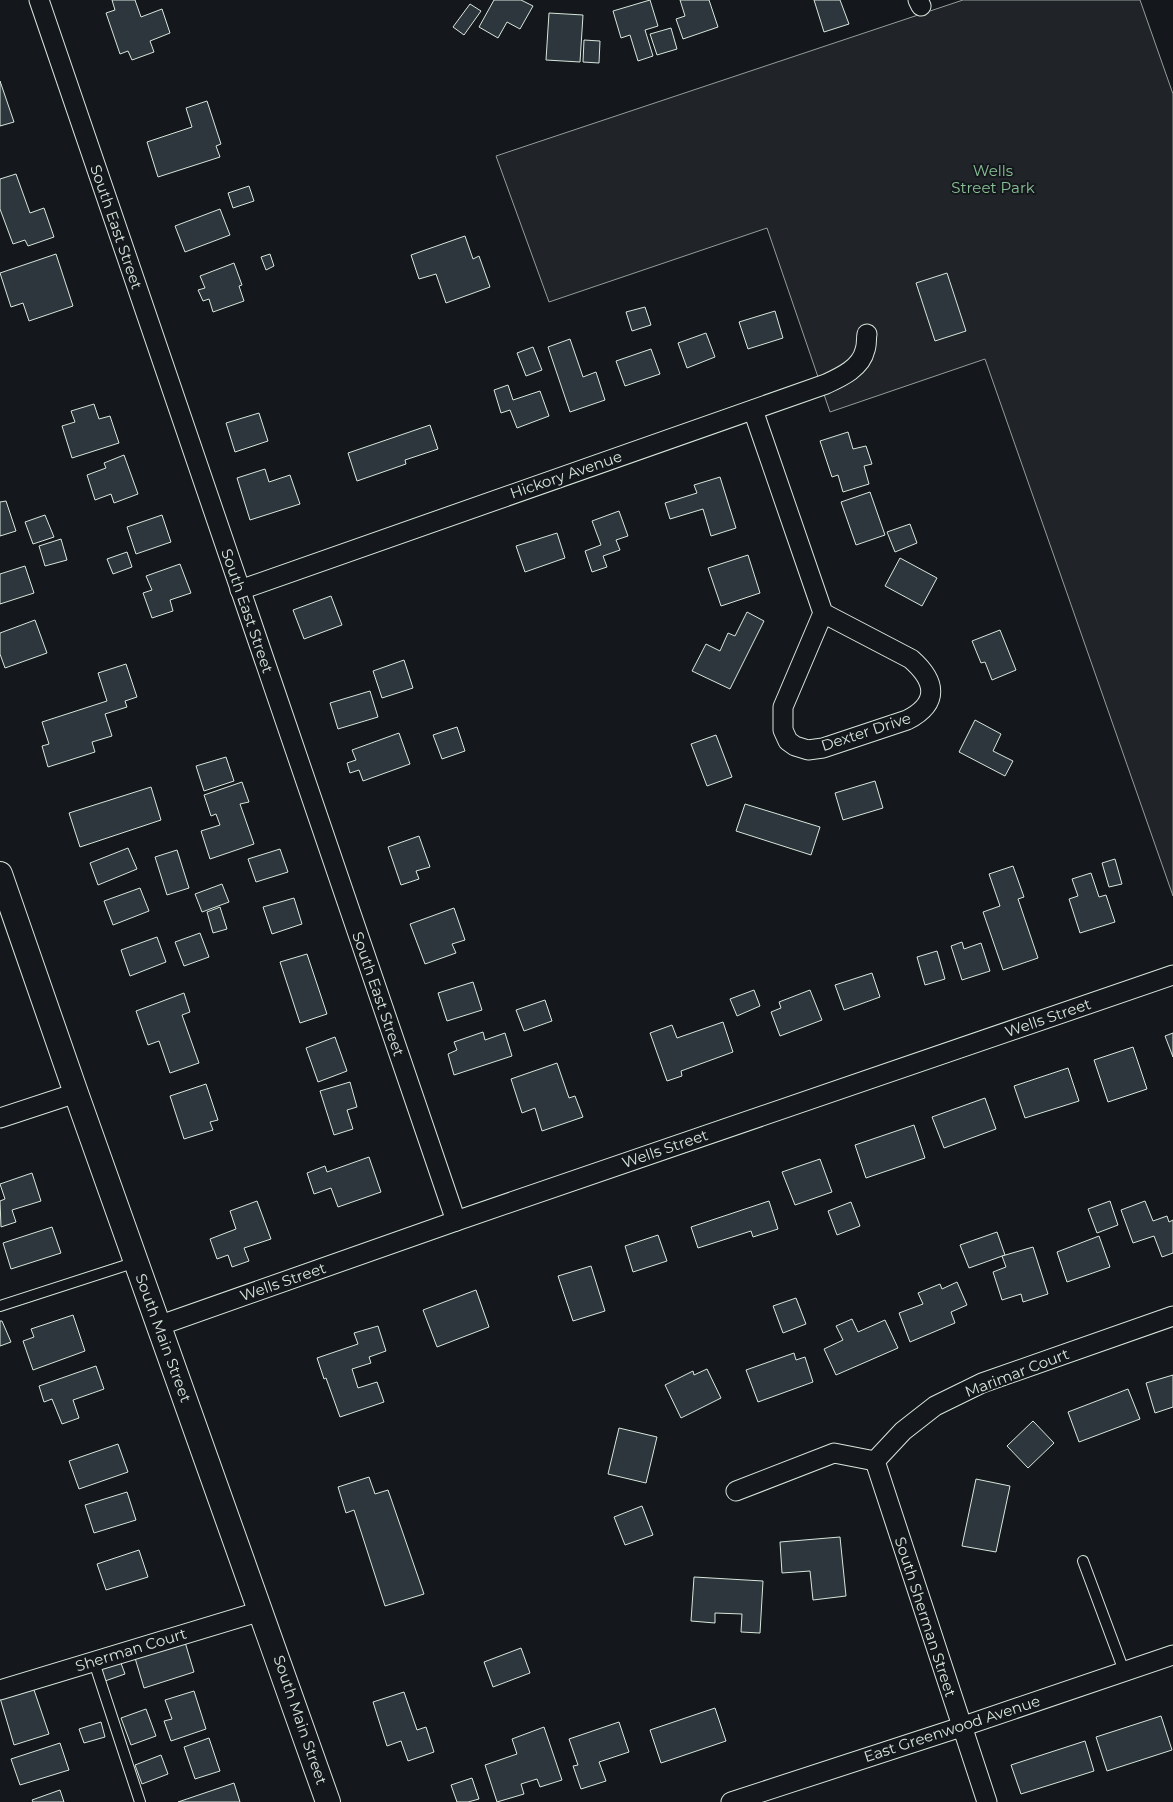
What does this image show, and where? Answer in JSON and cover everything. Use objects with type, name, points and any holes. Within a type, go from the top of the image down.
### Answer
[{"type":"street","name":"South East Street","points":[[38,0],[456,1221]]},
{"type":"street","name":"Hickory Avenue","points":[[240,590],[826,384],[855,368],[865,351],[867,334]]},
{"type":"street","points":[[753,410],[823,613]]},
{"type":"street","name":"Dexter Drive","points":[[823,613],[911,659],[922,669],[928,678],[931,690],[929,702],[920,714],[908,720],[823,748],[808,750],[795,746],[788,741],[783,730],[783,707],[823,613]]},
{"type":"street","name":"South Main Street","points":[[0,874],[158,1326],[328,1802]]},
{"type":"street","name":"Wells Street","points":[[158,1326],[456,1221],[1173,975]]},
{"type":"street","points":[[0,1118],[76,1093]]},
{"type":"street","name":"Marimar Court","points":[[875,1460],[903,1431],[935,1406],[982,1383],[1173,1316]]},
{"type":"street","points":[[736,1492],[834,1453],[875,1460]]},
{"type":"street","name":"South Sherman Street","points":[[875,1460],[987,1802]]},
{"type":"street","name":"Sherman Court","points":[[0,1690],[261,1611]]},
{"type":"street","name":"East Greenwood Avenue","points":[[731,1802],[1173,1655]]},
{"type":"lane","points":[[0,1306],[136,1262]]},
{"type":"lane","points":[[1083,1561],[1124,1671]]},
{"type":"lane","points":[[94,1662],[140,1802]]},
{"type":"green space","name":"Wells Street Park","points":[[963,0],[1140,0],[1173,94],[1173,896],[985,359],[830,412],[767,228],[549,302],[496,156]]},
{"type":"building","points":[[112,0],[135,0],[141,17],[162,9],[170,33],[150,41],[154,52],[132,60],[128,51],[120,54],[106,13],[115,10]]},
{"type":"building","points":[[494,0],[521,0],[533,6],[520,29],[507,22],[498,38],[479,27]]},
{"type":"building","points":[[650,0],[658,26],[645,30],[653,56],[638,61],[630,35],[621,38],[613,11]]},
{"type":"building","points":[[680,0],[709,0],[718,27],[683,39],[676,19],[685,16]]},
{"type":"building","points":[[814,0],[840,0],[849,24],[824,32]]},
{"type":"building","points":[[470,4],[481,11],[464,35],[453,27]]},
{"type":"building","points":[[549,13],[583,15],[580,62],[546,60]]},
{"type":"building","points":[[671,28],[677,49],[657,55],[650,34]]},
{"type":"building","points":[[584,40],[600,41],[599,63],[583,62]]},
{"type":"building","points":[[0,81],[14,122],[0,126]]},
{"type":"building","points":[[207,101],[221,144],[216,146],[220,157],[158,177],[147,142],[192,127],[186,108]]},
{"type":"building","points":[[16,174],[30,213],[44,208],[54,237],[28,246],[25,240],[13,244],[0,209],[0,179]]},
{"type":"building","points":[[249,186],[254,201],[233,208],[228,193]]},
{"type":"building","points":[[220,209],[230,235],[185,252],[175,226]]},
{"type":"building","points":[[465,236],[473,259],[479,256],[490,287],[446,303],[436,274],[419,279],[411,255]]},
{"type":"building","points":[[56,254],[73,306],[29,321],[23,303],[11,307],[0,273]]},
{"type":"building","points":[[270,254],[274,266],[266,270],[261,257]]},
{"type":"building","points":[[234,263],[242,285],[239,286],[244,301],[213,312],[209,299],[203,301],[198,290],[205,288],[200,276]]},
{"type":"building","points":[[947,273],[966,331],[935,341],[916,283]]},
{"type":"building","points":[[645,307],[651,325],[632,331],[626,312]]},
{"type":"building","points":[[775,311],[783,338],[748,349],[739,322]]},
{"type":"building","points":[[706,333],[715,357],[687,368],[678,343]]},
{"type":"building","points":[[570,339],[583,377],[596,372],[605,400],[570,412],[548,347]]},
{"type":"building","points":[[533,347],[542,370],[526,376],[517,353]]},
{"type":"building","points":[[651,349],[660,374],[625,386],[616,361]]},
{"type":"building","points":[[508,385],[513,400],[540,391],[549,416],[517,428],[510,410],[501,413],[494,390]]},
{"type":"building","points":[[94,404],[99,419],[110,416],[119,443],[72,458],[62,426],[75,422],[71,411]]},
{"type":"building","points":[[259,413],[268,441],[235,452],[226,423]]},
{"type":"building","points":[[430,425],[438,449],[405,460],[406,464],[357,481],[348,453]]},
{"type":"building","points":[[848,432],[853,449],[866,446],[872,464],[864,466],[869,484],[843,492],[838,475],[832,477],[820,441]]},
{"type":"building","points":[[124,455],[138,494],[114,503],[111,494],[95,500],[87,475],[106,468],[104,463]]},
{"type":"building","points":[[265,469],[269,482],[290,475],[300,504],[250,520],[237,478]]},
{"type":"building","points":[[720,477],[736,528],[711,536],[703,509],[670,519],[665,503],[697,493],[694,485]]},
{"type":"building","points":[[870,492],[885,535],[856,545],[841,502]]},
{"type":"building","points":[[6,501],[16,531],[0,536],[0,502]]},
{"type":"building","points":[[619,511],[628,536],[616,540],[620,550],[603,556],[607,567],[592,572],[585,551],[601,545],[592,521]]},
{"type":"building","points":[[45,515],[54,537],[33,544],[25,522]]},
{"type":"building","points":[[162,515],[171,542],[136,554],[127,527]]},
{"type":"building","points":[[910,524],[917,543],[895,552],[887,532]]},
{"type":"building","points":[[557,533],[565,558],[525,572],[516,546]]},
{"type":"building","points":[[61,539],[67,560],[45,566],[39,546]]},
{"type":"building","points":[[127,552],[132,567],[113,574],[107,559]]},
{"type":"building","points":[[748,555],[760,593],[721,606],[708,568]]},
{"type":"building","points":[[900,558],[937,578],[922,606],[885,586]]},
{"type":"building","points":[[180,564],[191,593],[170,600],[173,611],[152,618],[143,593],[152,590],[146,576]]},
{"type":"building","points":[[25,566],[34,593],[0,604],[0,574]]},
{"type":"building","points":[[331,596],[342,625],[304,639],[293,610]]},
{"type":"building","points":[[747,612],[764,621],[730,689],[692,671],[706,644],[720,651],[728,633],[735,636]]},
{"type":"building","points":[[35,620],[47,653],[5,668],[0,654],[0,633]]},
{"type":"building","points":[[1000,630],[1016,670],[992,680],[985,662],[981,663],[972,641]]},
{"type":"building","points":[[404,660],[413,688],[382,698],[373,671]]},
{"type":"building","points":[[126,664],[137,697],[125,701],[127,707],[105,714],[112,736],[92,742],[95,752],[48,767],[42,746],[49,744],[42,722],[107,701],[98,673]]},
{"type":"building","points":[[370,691],[378,717],[338,729],[330,703]]},
{"type":"building","points":[[975,720],[1001,734],[993,751],[1013,761],[1005,776],[959,752]]},
{"type":"building","points":[[457,727],[465,751],[442,759],[433,735]]},
{"type":"building","points":[[399,733],[410,764],[363,781],[359,770],[350,773],[347,763],[356,760],[352,750]]},
{"type":"building","points":[[716,735],[732,777],[707,786],[691,744]]},
{"type":"building","points":[[226,757],[234,781],[204,791],[196,766]]},
{"type":"building","points":[[875,781],[883,808],[843,820],[835,793]]},
{"type":"building","points":[[242,782],[249,802],[240,804],[254,844],[210,859],[201,831],[220,825],[216,814],[211,816],[204,795]]},
{"type":"building","points":[[151,787],[161,820],[80,847],[69,813]]},
{"type":"building","points":[[745,804],[820,827],[811,855],[736,831]]},
{"type":"building","points":[[419,836],[430,867],[416,871],[419,879],[401,885],[388,847]]},
{"type":"building","points":[[128,848],[137,869],[98,885],[90,863]]},
{"type":"building","points":[[280,849],[288,872],[256,882],[248,859]]},
{"type":"building","points":[[177,850],[189,888],[167,895],[155,857]]},
{"type":"building","points":[[1115,859],[1122,884],[1109,887],[1102,863]]},
{"type":"building","points":[[1013,866],[1024,897],[1018,899],[1038,958],[1003,970],[983,912],[1000,906],[989,874]]},
{"type":"building","points":[[1091,873],[1099,897],[1106,895],[1115,922],[1080,933],[1069,899],[1078,896],[1072,879]]},
{"type":"building","points":[[222,884],[229,902],[202,912],[195,894]]},
{"type":"building","points":[[140,888],[149,911],[113,925],[104,901]]},
{"type":"building","points":[[294,898],[302,924],[272,934],[263,907]]},
{"type":"building","points":[[220,907],[227,929],[213,933],[207,912]]},
{"type":"building","points":[[454,908],[465,940],[452,944],[456,953],[425,964],[410,924]]},
{"type":"building","points":[[200,933],[209,957],[184,966],[175,942]]},
{"type":"building","points":[[157,937],[166,962],[130,976],[121,950]]},
{"type":"building","points":[[962,942],[964,949],[981,943],[990,971],[962,980],[951,946]]},
{"type":"building","points":[[937,951],[945,979],[925,985],[917,957]]},
{"type":"building","points":[[307,954],[327,1014],[300,1023],[280,962]]},
{"type":"building","points":[[872,973],[880,997],[844,1010],[835,985]]},
{"type":"building","points":[[473,982],[482,1010],[447,1021],[438,993]]},
{"type":"building","points":[[754,990],[760,1006],[737,1016],[730,999]]},
{"type":"building","points":[[810,990],[822,1020],[780,1036],[771,1012],[781,1008],[779,1002]]},
{"type":"building","points":[[184,993],[190,1012],[182,1015],[199,1063],[170,1073],[159,1041],[148,1045],[136,1011]]},
{"type":"building","points":[[545,1000],[552,1021],[524,1031],[516,1010]]},
{"type":"building","points":[[723,1022],[733,1052],[681,1071],[682,1076],[667,1081],[650,1033],[672,1025],[677,1038]]},
{"type":"building","points":[[483,1032],[485,1040],[505,1033],[512,1056],[454,1075],[448,1054],[457,1050],[454,1042]]},
{"type":"building","points":[[1173,1033],[1173,1057],[1165,1036]]},
{"type":"building","points":[[335,1037],[347,1071],[318,1082],[306,1048]]},
{"type":"building","points":[[1133,1047],[1147,1089],[1108,1102],[1094,1060]]},
{"type":"building","points":[[557,1063],[569,1098],[575,1096],[583,1117],[542,1131],[535,1108],[522,1113],[511,1079]]},
{"type":"building","points":[[1068,1068],[1079,1101],[1025,1118],[1014,1086]]},
{"type":"building","points":[[350,1082],[357,1107],[347,1110],[353,1129],[334,1135],[320,1091]]},
{"type":"building","points":[[206,1084],[218,1120],[210,1122],[213,1130],[184,1139],[170,1096]]},
{"type":"building","points":[[985,1098],[996,1129],[944,1148],[932,1117]]},
{"type":"building","points":[[914,1125],[925,1158],[866,1178],[855,1145]]},
{"type":"building","points":[[369,1157],[381,1192],[338,1207],[331,1188],[314,1194],[307,1173],[325,1166],[327,1172]]},
{"type":"building","points":[[820,1159],[832,1192],[795,1205],[782,1172]]},
{"type":"building","points":[[32,1173],[41,1201],[12,1210],[16,1222],[1,1227],[0,1201],[5,1199],[0,1184]]},
{"type":"building","points":[[257,1201],[271,1239],[244,1248],[249,1261],[232,1267],[228,1255],[217,1259],[210,1239],[236,1229],[230,1211]]},
{"type":"building","points":[[769,1201],[778,1229],[753,1237],[751,1231],[698,1248],[691,1227]]},
{"type":"building","points":[[1110,1201],[1118,1225],[1097,1233],[1088,1209]]},
{"type":"building","points":[[1145,1201],[1153,1221],[1167,1216],[1169,1222],[1173,1220],[1173,1253],[1162,1257],[1154,1236],[1133,1243],[1121,1210]]},
{"type":"building","points":[[851,1202],[860,1226],[837,1235],[828,1211]]},
{"type":"building","points":[[52,1227],[61,1253],[11,1269],[3,1243]]},
{"type":"building","points":[[997,1232],[1005,1255],[969,1268],[960,1245]]},
{"type":"building","points":[[658,1235],[667,1261],[633,1272],[625,1246]]},
{"type":"building","points":[[1099,1236],[1110,1267],[1067,1282],[1057,1252]]},
{"type":"building","points":[[1033,1247],[1048,1294],[1023,1302],[1021,1294],[1002,1300],[993,1272],[1006,1267],[1002,1256]]},
{"type":"building","points":[[591,1266],[605,1311],[573,1321],[558,1276]]},
{"type":"building","points":[[957,1282],[967,1305],[951,1312],[955,1323],[910,1342],[899,1313],[923,1304],[918,1293],[940,1284],[942,1289]]},
{"type":"building","points":[[476,1290],[489,1327],[437,1347],[423,1310]]},
{"type":"building","points":[[796,1298],[806,1324],[783,1333],[773,1306]]},
{"type":"building","points":[[73,1315],[85,1351],[33,1370],[23,1341],[34,1337],[31,1329]]},
{"type":"building","points":[[852,1319],[858,1332],[885,1320],[898,1348],[836,1375],[824,1349],[843,1340],[836,1326]]},
{"type":"building","points":[[0,1321],[2,1321],[11,1342],[0,1346]]},
{"type":"building","points":[[378,1326],[386,1351],[369,1357],[371,1363],[352,1369],[358,1388],[377,1382],[384,1402],[340,1417],[317,1358],[358,1344],[354,1333]]},
{"type":"building","points":[[794,1353],[796,1360],[805,1357],[813,1382],[758,1402],[746,1370]]},
{"type":"building","points":[[96,1366],[104,1389],[73,1400],[79,1418],[62,1424],[52,1399],[44,1402],[39,1386]]},
{"type":"building","points":[[707,1369],[721,1398],[681,1418],[665,1385],[693,1371],[694,1375]]},
{"type":"building","points":[[1173,1375],[1173,1407],[1155,1413],[1146,1383]]},
{"type":"building","points":[[1128,1389],[1140,1419],[1079,1442],[1068,1412]]},
{"type":"building","points":[[1033,1421],[1054,1443],[1028,1468],[1007,1446]]},
{"type":"building","points":[[619,1428],[657,1437],[646,1483],[608,1474]]},
{"type":"building","points":[[118,1444],[128,1472],[79,1489],[69,1461]]},
{"type":"building","points":[[369,1477],[375,1494],[388,1490],[424,1594],[385,1606],[354,1510],[346,1513],[338,1487]]},
{"type":"building","points":[[976,1479],[1010,1486],[996,1552],[962,1546]]},
{"type":"building","points":[[127,1492],[136,1520],[94,1533],[85,1505]]},
{"type":"building","points":[[642,1506],[653,1535],[625,1545],[614,1517]]},
{"type":"building","points":[[840,1537],[846,1596],[813,1600],[810,1571],[782,1573],[780,1542]]},
{"type":"building","points":[[139,1550],[148,1577],[106,1590],[97,1564]]},
{"type":"building","points":[[694,1577],[763,1581],[760,1633],[741,1632],[742,1614],[715,1613],[715,1623],[691,1621]]},
{"type":"building","points":[[185,1642],[194,1672],[144,1688],[135,1658]]},
{"type":"building","points":[[521,1648],[530,1673],[493,1687],[484,1662]]},
{"type":"building","points":[[118,1655],[125,1674],[105,1681],[99,1661]]},
{"type":"building","points":[[33,1687],[49,1734],[14,1745],[0,1698]]},
{"type":"building","points":[[194,1691],[206,1729],[171,1741],[164,1721],[172,1719],[165,1700]]},
{"type":"building","points":[[404,1692],[417,1730],[426,1727],[434,1752],[408,1761],[401,1741],[387,1746],[373,1702]]},
{"type":"building","points":[[715,1708],[726,1741],[661,1763],[650,1730]]},
{"type":"building","points":[[146,1709],[156,1736],[131,1745],[121,1718]]},
{"type":"building","points":[[1161,1716],[1172,1750],[1107,1771],[1096,1737]]},
{"type":"building","points":[[101,1722],[105,1737],[84,1743],[79,1729]]},
{"type":"building","points":[[619,1722],[629,1752],[599,1762],[606,1781],[581,1789],[573,1766],[578,1765],[569,1739]]},
{"type":"building","points":[[544,1727],[562,1780],[540,1787],[537,1779],[521,1784],[524,1794],[497,1802],[485,1765],[517,1754],[512,1739]]},
{"type":"building","points":[[209,1738],[220,1771],[195,1779],[184,1747]]},
{"type":"building","points":[[1085,1741],[1094,1771],[1021,1794],[1011,1765]]},
{"type":"building","points":[[60,1743],[69,1770],[20,1785],[11,1759]]},
{"type":"building","points":[[161,1755],[168,1774],[142,1784],[135,1765]]},
{"type":"building","points":[[472,1778],[479,1799],[457,1802],[451,1785]]},
{"type":"building","points":[[234,1783],[240,1802],[178,1802]]},
{"type":"building","points":[[60,1790],[64,1802],[33,1802],[32,1800]]}]
